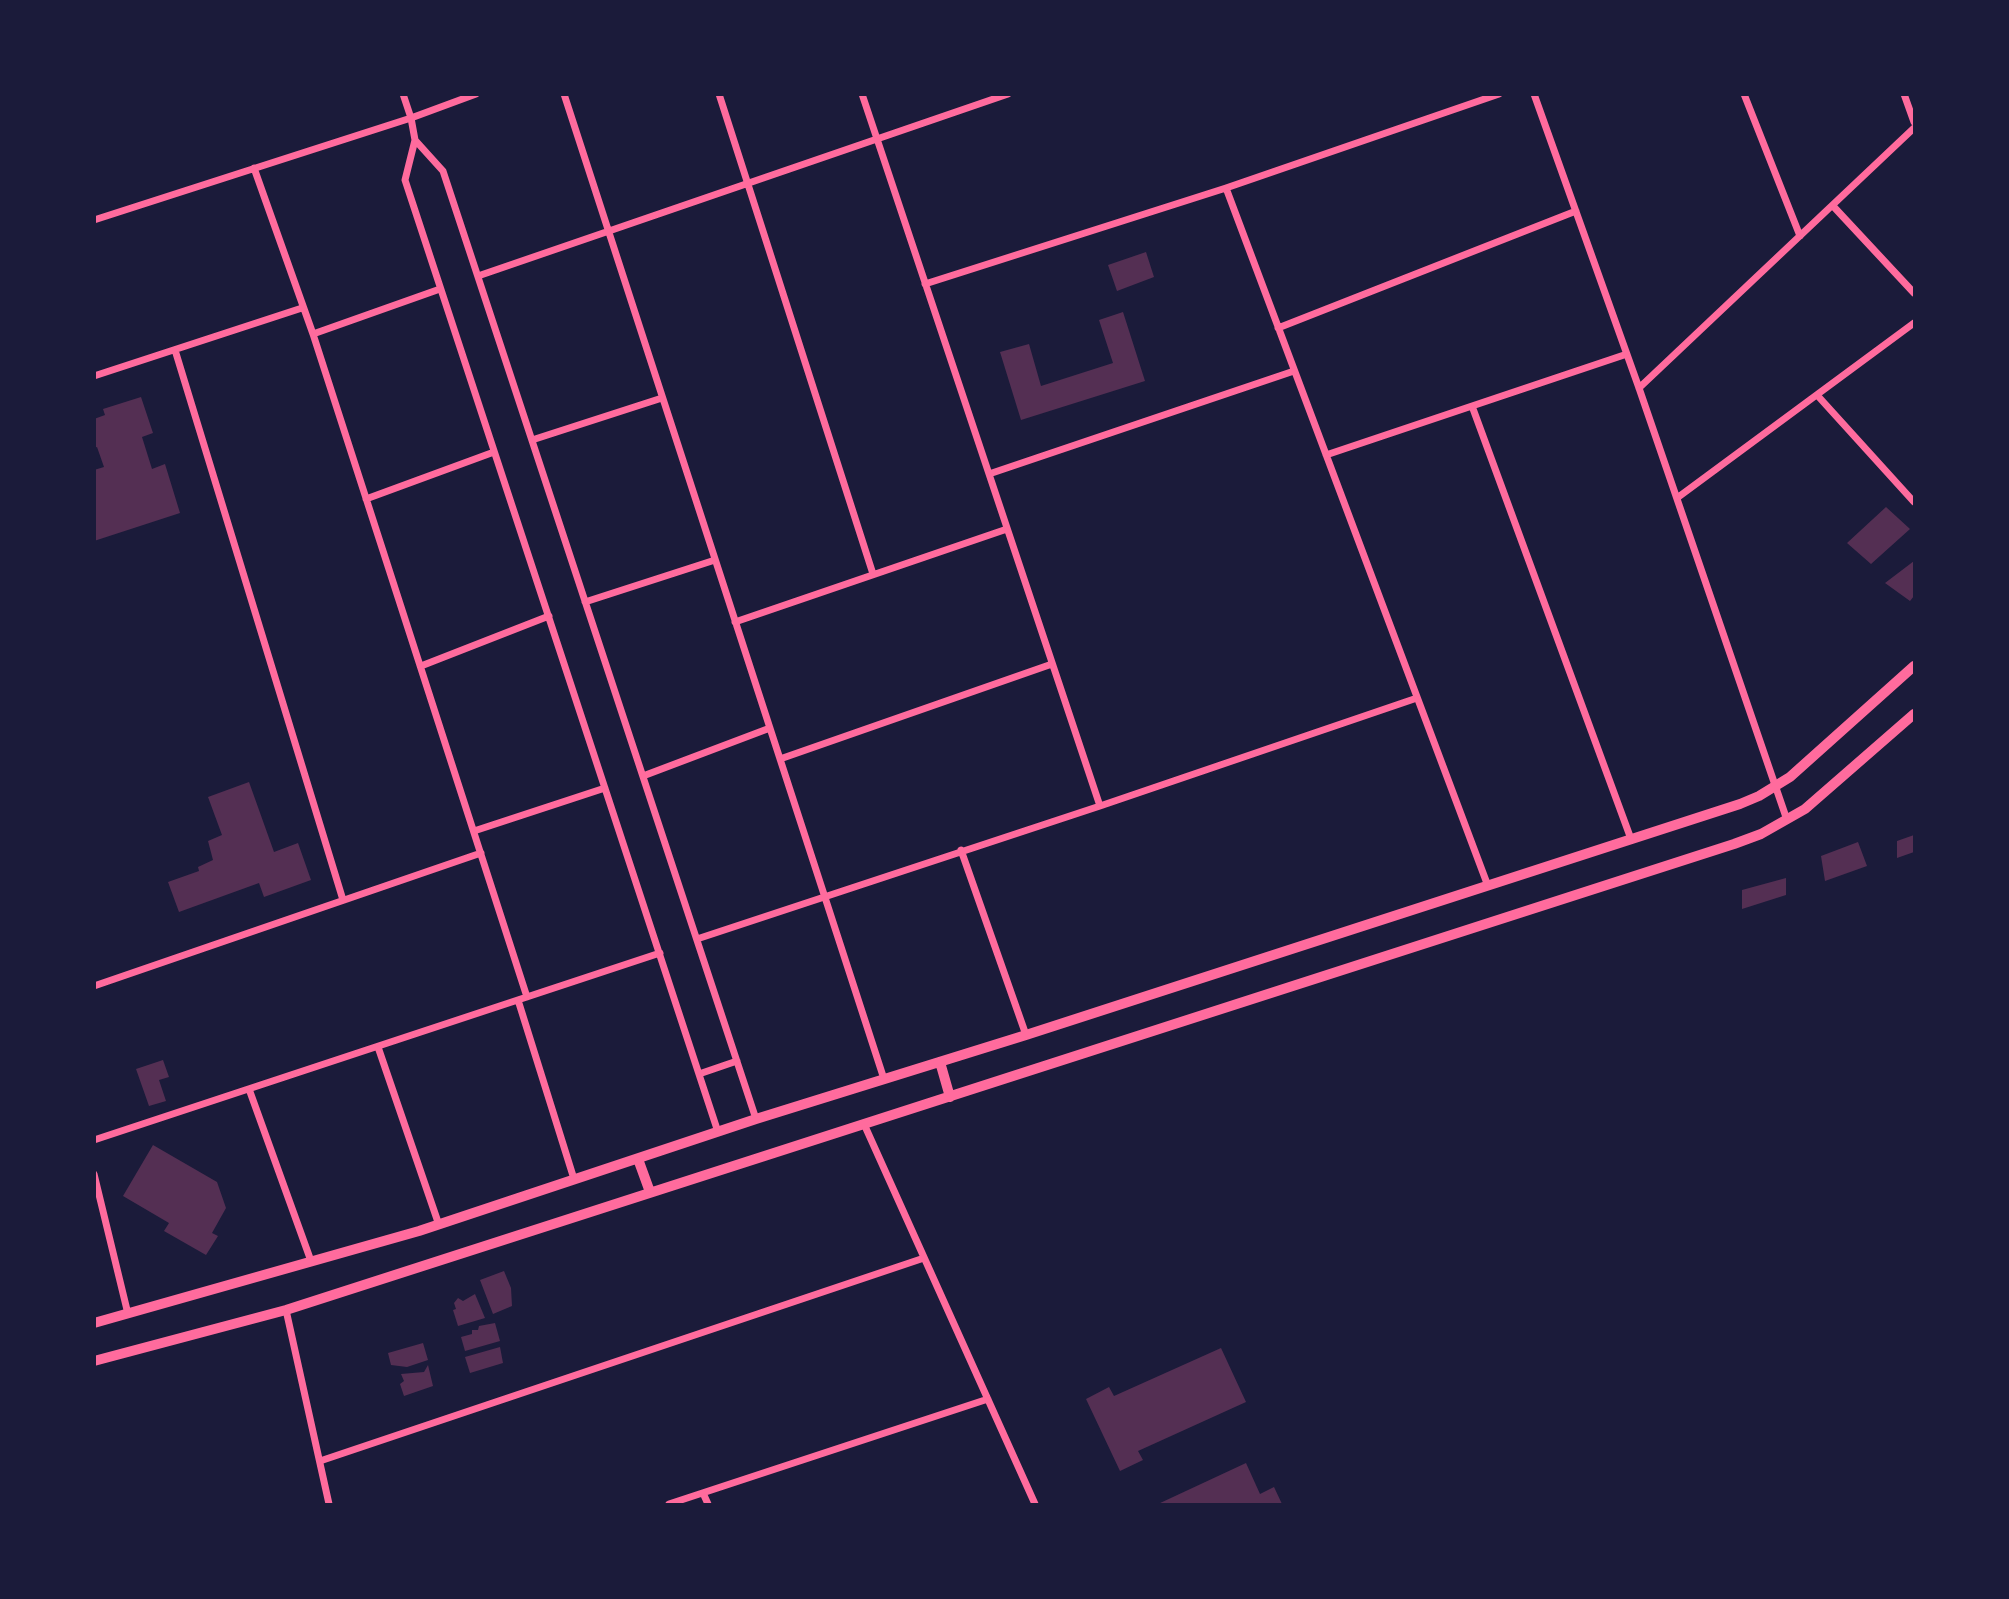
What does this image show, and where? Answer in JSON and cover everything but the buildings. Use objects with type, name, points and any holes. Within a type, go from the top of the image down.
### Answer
[{"type":"street","points":[[403,94],[415,140],[405,180],[718,1132]]},
{"type":"street","points":[[94,220],[411,118],[477,94]]},
{"type":"street","points":[[564,94],[884,1079]]},
{"type":"street","points":[[719,94],[873,574]]},
{"type":"street","points":[[862,94],[1100,806]]},
{"type":"street","points":[[925,284],[1226,188],[1499,94]]},
{"type":"street","points":[[1534,94],[1639,388],[1787,820]]},
{"type":"street","points":[[1744,94],[1800,236]]},
{"type":"street","points":[[1903,94],[1914,122]]},
{"type":"street","points":[[478,276],[1006,95]]},
{"type":"street","points":[[1639,388],[1914,128]]},
{"type":"street","points":[[415,140],[443,171],[756,1119]]},
{"type":"street","points":[[254,167],[313,334],[481,853],[574,1179]]},
{"type":"street","points":[[1226,188],[1488,886]]},
{"type":"street","points":[[1833,206],[1914,293]]},
{"type":"street","points":[[1278,328],[1576,211]]},
{"type":"street","points":[[313,334],[440,289]]},
{"type":"street","points":[[94,376],[302,309]]},
{"type":"street","points":[[1677,498],[1914,323]]},
{"type":"street","points":[[175,350],[343,900]]},
{"type":"street","points":[[1326,455],[1627,354]]},
{"type":"street","points":[[989,474],[1294,371]]},
{"type":"street","points":[[1817,395],[1914,502]]},
{"type":"street","points":[[532,440],[662,398]]},
{"type":"street","points":[[1472,406],[1631,839]]},
{"type":"street","points":[[366,499],[494,452]]},
{"type":"street","points":[[735,622],[1007,528]]},
{"type":"street","points":[[585,602],[715,560]]},
{"type":"street","points":[[421,666],[549,616]]},
{"type":"street","points":[[780,759],[1052,664]]},
{"type":"street","points":[[94,1322],[439,1225],[756,1119],[1026,1035],[1740,804],[1777,786],[1802,767],[1914,666]]},
{"type":"street","points":[[696,939],[1417,698]]},
{"type":"street","points":[[94,1361],[286,1310],[1734,844],[1787,820],[1822,797],[1914,714]]},
{"type":"street","points":[[643,776],[770,728]]},
{"type":"street","points":[[474,831],[605,788]]},
{"type":"street","points":[[961,850],[1026,1035]]},
{"type":"street","points":[[94,986],[481,853]]},
{"type":"street","points":[[94,1140],[660,953]]},
{"type":"street","points":[[378,1047],[439,1225]]},
{"type":"street","points":[[699,1073],[737,1061]]},
{"type":"street","points":[[940,1062],[950,1097]]},
{"type":"street","points":[[249,1089],[311,1261]]},
{"type":"street","points":[[864,1124],[1035,1504]]},
{"type":"street","points":[[638,1159],[650,1192]]},
{"type":"street","points":[[94,1174],[128,1314]]},
{"type":"street","points":[[320,1461],[924,1258]]},
{"type":"street","points":[[286,1310],[329,1504]]},
{"type":"street","points":[[669,1504],[988,1399]]},
{"type":"street","points":[[703,1493],[708,1504]]}]
